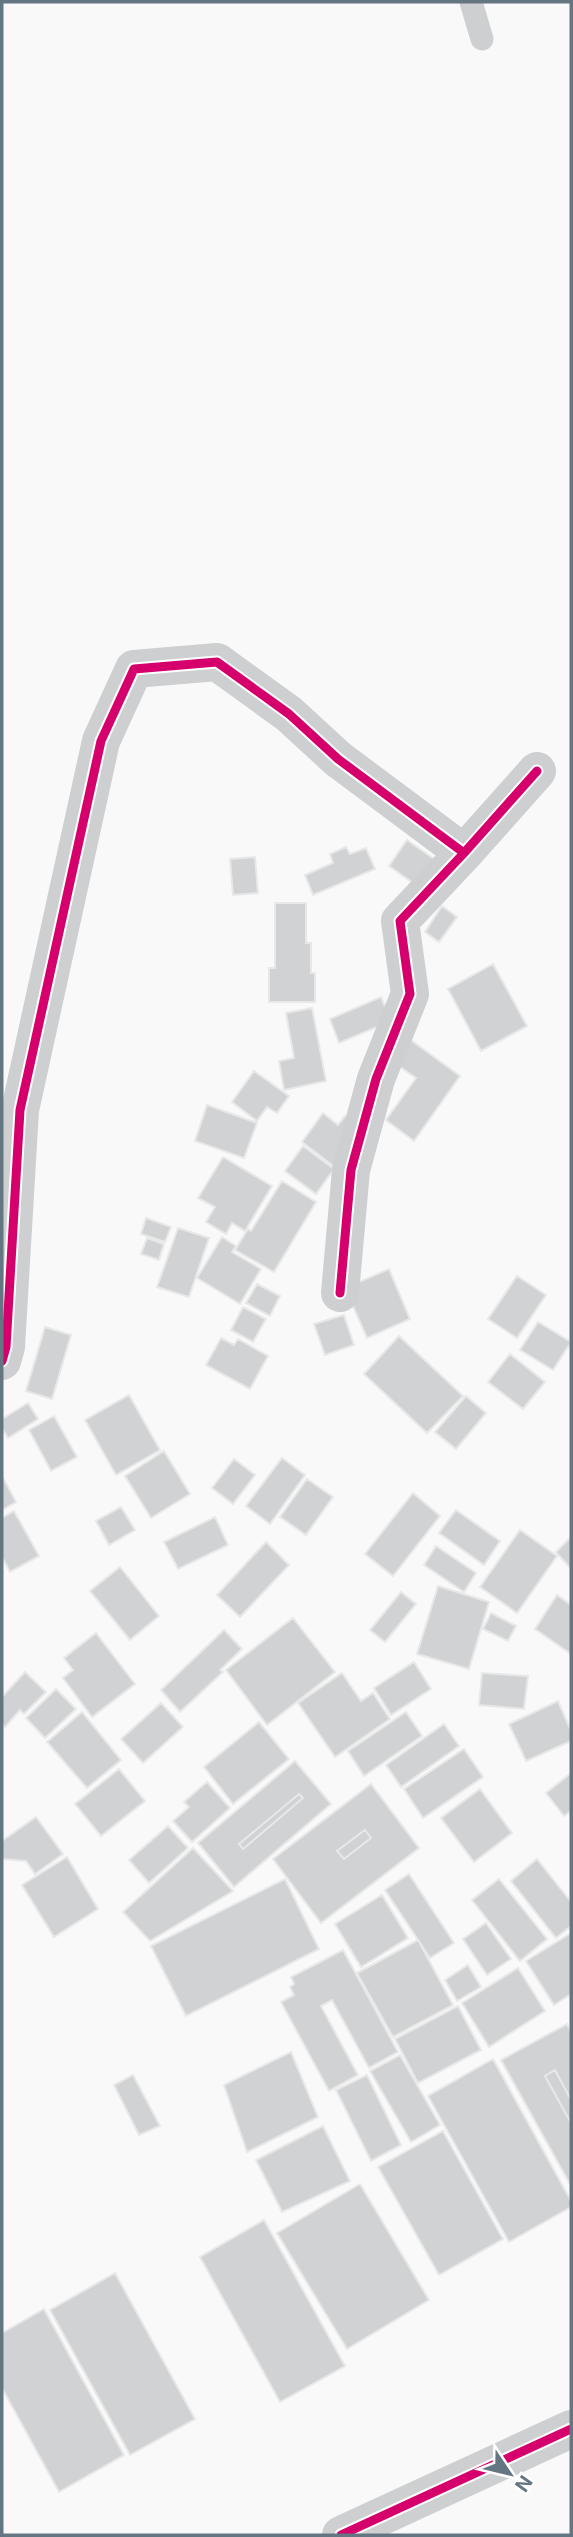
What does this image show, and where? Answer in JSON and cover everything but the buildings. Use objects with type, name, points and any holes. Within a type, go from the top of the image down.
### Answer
[{"type":"street","points":[[2,1361],[6,1347],[20,1110],[101,741],[134,669],[217,662],[289,714],[338,759],[464,853]]},
{"type":"street","points":[[340,1293],[351,1170],[376,1079],[410,994],[400,921],[537,771]]},
{"type":"street","points":[[341,2535],[571,2429]]},
{"type":"lane","points":[[471,2],[482,39]]},
{"type":"cycle path","points":[[2,1361],[6,1347],[20,1110],[101,741],[134,669],[217,662],[289,714],[338,759],[464,853]]},
{"type":"cycle path","points":[[340,1293],[351,1170],[376,1079],[410,994],[400,921],[537,771]]},
{"type":"cycle path","points":[[341,2535],[571,2429]]}]
